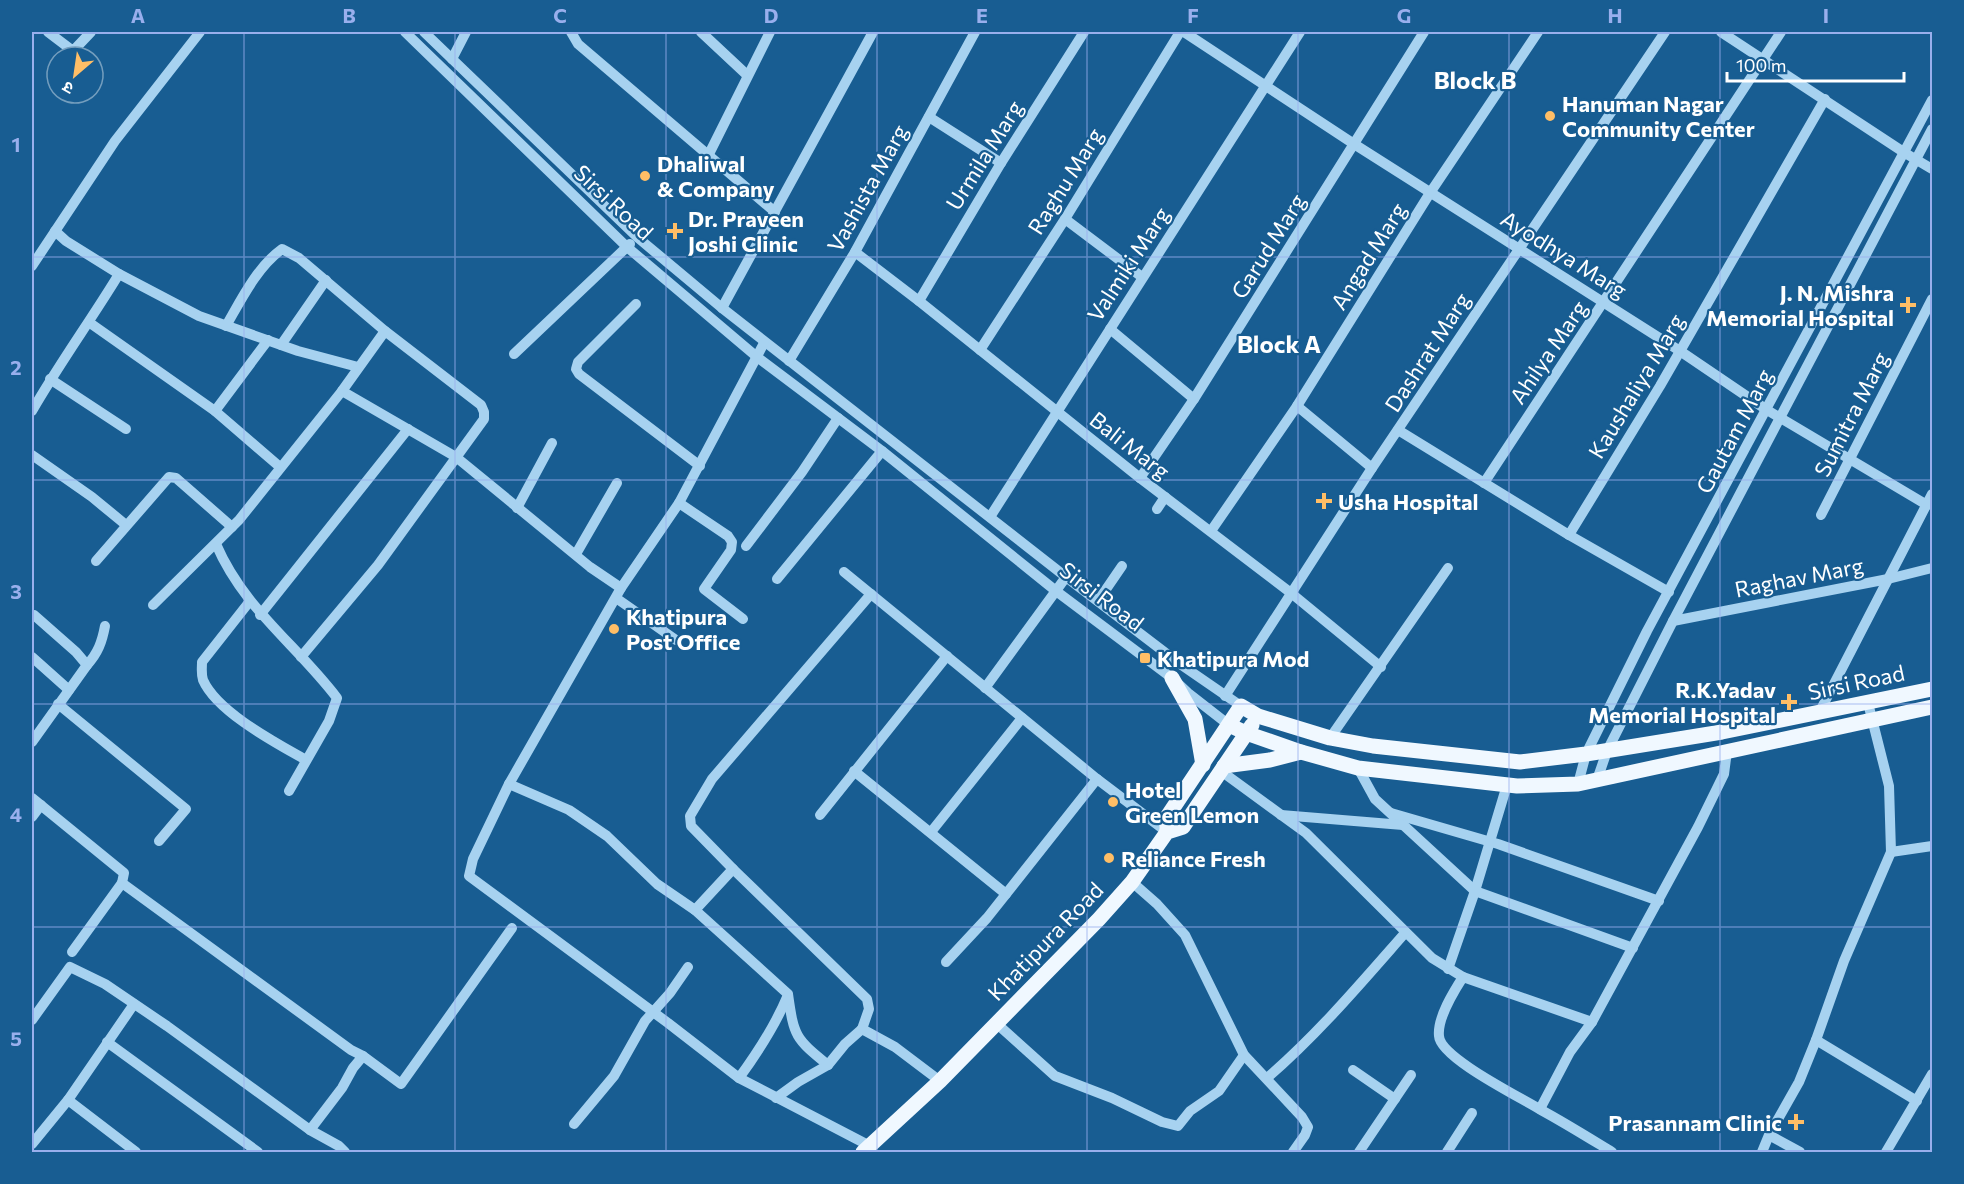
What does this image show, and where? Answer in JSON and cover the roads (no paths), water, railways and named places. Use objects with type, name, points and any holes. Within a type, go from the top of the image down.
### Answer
[{"type":"main road","points":[[1172,678],[1194,719],[1203,765]]},
{"type":"main road","name":"Sirsi Road","points":[[1241,706],[1258,716],[1330,738],[1373,746],[1520,762],[1607,751],[1722,732],[1932,689]]},
{"type":"main road","points":[[1167,832],[1167,817],[1241,706]]},
{"type":"main road","name":"Sirsi Road","points":[[1229,724],[1246,733],[1301,752],[1358,768],[1507,784],[1578,784],[1932,707]]},
{"type":"main road","name":"Khatipura Road","points":[[866,1149],[940,1081],[1100,919],[1131,882],[1167,832],[1183,827],[1258,716]]},
{"type":"main road","points":[[1222,769],[1301,752]]},
{"type":"street","points":[[48,32],[73,51],[91,32]]},
{"type":"street","points":[[32,266],[115,141],[200,32]]},
{"type":"street","name":"Sirsi Road","points":[[405,32],[627,247],[757,357],[882,451],[1056,591],[1229,724]]},
{"type":"street","name":"Sirsi Road","points":[[424,32],[637,237],[722,309],[1066,577],[1224,696],[1241,706]]},
{"type":"street","points":[[452,59],[466,32]]},
{"type":"street","points":[[571,32],[578,44],[776,212]]},
{"type":"street","points":[[701,32],[747,75]]},
{"type":"street","points":[[709,154],[770,32]]},
{"type":"street","points":[[722,309],[873,32]]},
{"type":"street","name":"Vashista Marg","points":[[789,362],[855,252],[975,32]]},
{"type":"street","name":"Urmila Marg","points":[[919,301],[1001,163],[1084,32]]},
{"type":"street","name":"Ayodhya Marg","points":[[1182,32],[1430,193],[1680,351],[1767,410],[1927,505]]},
{"type":"street","name":"Raghu Marg","points":[[980,350],[1182,32]]},
{"type":"street","name":"Valmiki Marg","points":[[990,517],[1300,32]]},
{"type":"street","name":"Garud Marg","points":[[1140,478],[1194,399],[1424,32]]},
{"type":"street","name":"Angad Marg","points":[[1211,531],[1297,406],[1430,193],[1538,32]]},
{"type":"street","name":"Dashrat Marg","points":[[1224,696],[1372,468],[1663,32]]},
{"type":"street","points":[[1720,32],[1932,169]]},
{"type":"street","name":"Ahilya Marg","points":[[1484,483],[1781,32]]},
{"type":"street","name":"Kaushaliya Marg","points":[[1569,535],[1680,351],[1825,99]]},
{"type":"street","name":"Gautam Marg","points":[[1578,784],[1586,754],[1647,631],[1932,100]]},
{"type":"street","points":[[929,117],[1001,163]]},
{"type":"street","name":"Gautam Marg","points":[[1597,780],[1607,751],[1673,621],[1932,129]]},
{"type":"street","points":[[1065,219],[1142,277]]},
{"type":"street","points":[[56,231],[66,241],[119,274],[199,316],[281,345],[358,367]]},
{"type":"street","points":[[513,354],[637,237]]},
{"type":"street","points":[[226,326],[252,283],[275,253],[282,249],[299,258],[385,331],[480,405],[484,412],[483,419],[378,565],[301,657]]},
{"type":"street","name":"Bali Marg","points":[[855,252],[1140,478],[1291,594],[1381,668]]},
{"type":"street","points":[[32,411],[50,379],[90,323],[119,274]]},
{"type":"street","points":[[281,345],[326,280]]},
{"type":"street","name":"Sumitra Marg","points":[[1821,515],[1932,299]]},
{"type":"street","points":[[636,304],[578,362],[576,369],[579,375],[700,466]]},
{"type":"street","points":[[90,323],[214,411],[280,467]]},
{"type":"street","points":[[1110,329],[1194,399]]},
{"type":"street","points":[[153,605],[232,526],[342,391],[385,331]]},
{"type":"street","points":[[214,411],[268,340]]},
{"type":"street","points":[[764,343],[679,503],[618,593],[509,784],[473,859],[469,876],[739,1078],[866,1149]]},
{"type":"street","points":[[50,379],[126,429]]},
{"type":"street","points":[[342,391],[456,457],[576,554],[618,593],[676,640]]},
{"type":"street","points":[[1297,406],[1372,468]]},
{"type":"street","points":[[746,546],[802,472],[838,418]]},
{"type":"street","points":[[261,615],[408,429]]},
{"type":"street","points":[[1398,430],[1569,535],[1668,592]]},
{"type":"street","points":[[517,508],[552,442]]},
{"type":"street","points":[[777,579],[882,451]]},
{"type":"street","points":[[32,454],[92,497],[126,525]]},
{"type":"street","points":[[96,561],[169,477],[176,478],[232,526]]},
{"type":"street","points":[[576,554],[617,483]]},
{"type":"street","points":[[1819,713],[1932,494]]},
{"type":"street","points":[[1157,509],[1165,497]]},
{"type":"street","points":[[679,503],[728,536],[732,542],[731,550],[704,589],[743,619]]},
{"type":"street","points":[[216,544],[224,563],[250,601],[337,698],[329,721],[288,791]]},
{"type":"street","points":[[1098,601],[1122,567]]},
{"type":"street","points":[[1330,738],[1381,668],[1448,568]]},
{"type":"street","name":"Raghav Marg","points":[[1673,621],[1888,579],[1932,568]]},
{"type":"street","points":[[844,572],[1097,779],[1167,832]]},
{"type":"street","points":[[985,688],[1066,577]]},
{"type":"street","points":[[776,1098],[828,1065],[845,1044],[862,1029],[869,1009],[867,999],[691,826],[690,816],[712,779],[872,594]]},
{"type":"street","points":[[250,601],[202,662],[201,673],[204,682],[218,700],[239,718],[271,741],[306,760]]},
{"type":"street","points":[[34,615],[76,652],[87,665]]},
{"type":"street","points":[[32,739],[97,653],[105,626]]},
{"type":"street","points":[[820,814],[947,656]]},
{"type":"street","points":[[32,657],[69,690]]},
{"type":"street","points":[[1762,1152],[1799,1082],[1844,961],[1891,852],[1889,786],[1868,703]]},
{"type":"street","points":[[58,704],[186,809],[159,842]]},
{"type":"street","points":[[931,832],[1022,718]]},
{"type":"street","points":[[1540,1109],[1570,1052],[1592,1022],[1659,901],[1724,774],[1727,751]]},
{"type":"street","points":[[1358,768],[1375,799],[1474,891],[1633,948]]},
{"type":"street","points":[[1222,769],[1306,833],[1405,933],[1432,958],[1448,969],[1463,977],[1592,1022]]},
{"type":"street","points":[[854,771],[1006,894]]},
{"type":"street","points":[[946,962],[987,918],[1097,779]]},
{"type":"street","points":[[509,784],[569,810],[607,836],[657,884],[695,910],[788,994],[794,1029],[802,1043],[828,1065]]},
{"type":"street","points":[[1448,969],[1507,784]]},
{"type":"street","points":[[32,818],[36,802],[124,873],[122,883],[72,952]]},
{"type":"street","points":[[1389,812],[1490,841],[1659,901]]},
{"type":"street","points":[[1280,815],[1403,825]]},
{"type":"street","points":[[1891,852],[1932,846]]},
{"type":"street","points":[[695,910],[733,869]]},
{"type":"street","points":[[1131,882],[1157,904],[1185,935],[1244,1055],[1255,1069],[1267,1078],[1308,1127],[1293,1152]]},
{"type":"street","points":[[122,883],[401,1084],[512,928]]},
{"type":"street","points":[[1267,1078],[1298,1052],[1324,1025],[1405,933]]},
{"type":"street","points":[[32,1020],[70,967],[105,984],[310,1130],[339,1146],[345,1152]]},
{"type":"street","points":[[574,1124],[607,1085],[645,1021],[670,993],[688,967]]},
{"type":"street","points":[[1463,977],[1453,992],[1444,1014],[1438,1035],[1441,1043],[1467,1065],[1505,1090],[1612,1152]]},
{"type":"street","points":[[739,1078],[753,1060],[788,994]]},
{"type":"street","points":[[32,1144],[68,1100],[134,1004]]},
{"type":"street","points":[[996,1023],[1055,1076],[1112,1098],[1162,1122],[1178,1126],[1190,1110],[1219,1091],[1244,1055]]},
{"type":"street","points":[[862,1029],[895,1047],[940,1081]]},
{"type":"street","points":[[1816,1040],[1917,1101]]},
{"type":"street","points":[[107,1042],[258,1152]]},
{"type":"street","points":[[310,1130],[363,1056]]},
{"type":"street","points":[[1353,1070],[1395,1099]]},
{"type":"street","points":[[1886,1152],[1917,1101],[1928,1091],[1932,1074]]},
{"type":"street","points":[[1359,1152],[1411,1075]]},
{"type":"street","points":[[68,1100],[136,1152]]},
{"type":"street","points":[[1447,1152],[1472,1113]]},
{"type":"street","points":[[1769,1135],[1800,1152]]},
{"type":"place","name":"Hanuman Nagar Community Center","points":[[1550,116]]},
{"type":"place","name":"Dhaliwal & Company","points":[[645,176]]},
{"type":"place","name":"Dr. Praveen Joshi Clinic","points":[[675,231]]},
{"type":"place","name":"J. N. Mishra Memorial Hospital","points":[[1908,305]]},
{"type":"place","name":"Usha Hospital","points":[[1324,501]]},
{"type":"place","name":"Khatipura Post Office","points":[[614,629]]},
{"type":"place","name":"Khatipura Mod","points":[[1145,658]]},
{"type":"place","name":"R.K.Yadav Memorial Hospital","points":[[1789,702]]},
{"type":"place","name":"Hotel Green Lemon","points":[[1113,802]]},
{"type":"place","name":"Reliance Fresh","points":[[1109,858]]},
{"type":"place","name":"Prasannam Clinic","points":[[1796,1122]]},
{"type":"district","name":"Block B","points":[[1475,79]]},
{"type":"district","name":"Block A","points":[[1279,343]]}]
